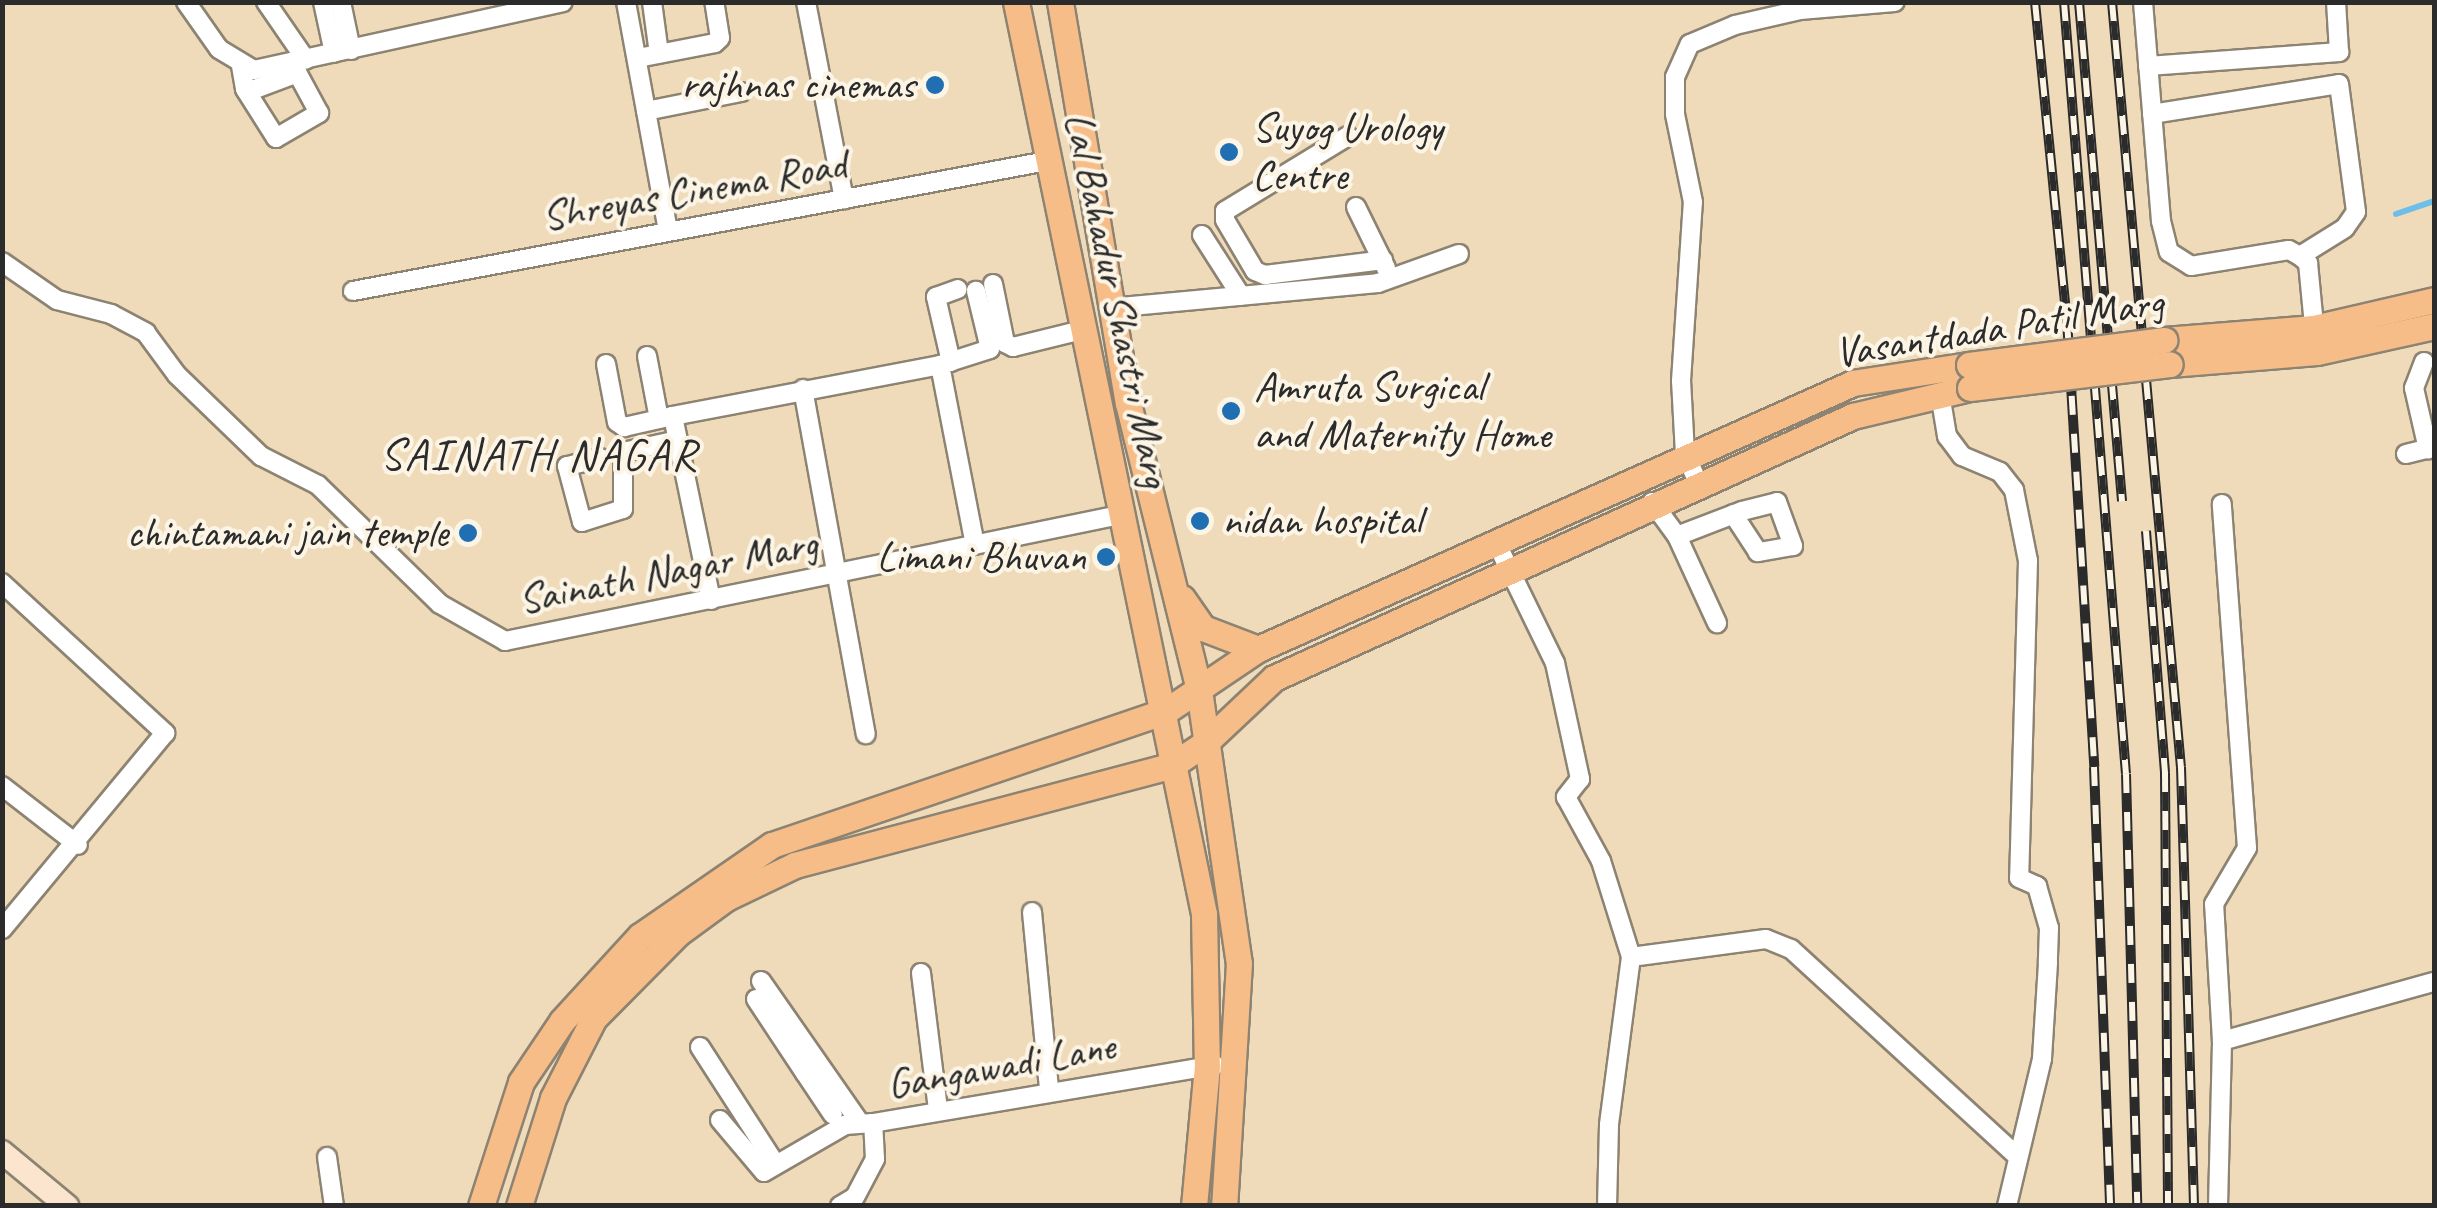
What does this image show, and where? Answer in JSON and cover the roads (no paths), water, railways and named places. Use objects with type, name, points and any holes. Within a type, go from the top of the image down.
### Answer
[{"type":"main road","name":"Lal Bahadur Shastri Marg","points":[[1016,2],[1120,514],[1166,712],[1171,766],[1204,914],[1207,1066],[1194,1206]]},
{"type":"main road","name":"Lal Bahadur Shastri Marg","points":[[1060,2],[1110,308],[1170,581],[1199,690],[1239,963],[1236,1063],[1224,1206]]},
{"type":"main road","name":"Vasantdada Patil Marg","points":[[2316,340],[2434,300]]},
{"type":"main road","name":"Vasantdada Patil Marg","points":[[481,1206],[521,1082],[581,998],[640,936],[722,874],[847,814],[1078,745],[1166,712],[1258,649],[1685,454],[1853,383],[1980,375],[2434,326]]},
{"type":"main road","name":"Vasantdada Patil Marg","points":[[519,1206],[553,1098],[606,1005],[677,934],[726,898],[795,866],[858,847],[1171,766],[1204,744],[1274,678],[1698,482],[1854,416],[1940,394],[1980,375]]},
{"type":"main road","points":[[1600,495],[1609,521]]},
{"type":"main road","points":[[1170,581],[1203,628],[1258,649]]},
{"type":"main road","points":[[1405,584],[1416,612]]},
{"type":"main road","points":[[1311,626],[1323,655]]},
{"type":"main road","points":[[847,814],[858,847]]},
{"type":"street","points":[[186,2],[218,49],[241,66],[254,70],[299,65]]},
{"type":"street","points":[[241,66],[247,92],[276,138],[283,138],[318,114],[299,65],[266,2]]},
{"type":"street","points":[[323,2],[342,51]]},
{"type":"street","points":[[341,2],[342,51]]},
{"type":"street","points":[[626,2],[668,230]]},
{"type":"street","points":[[652,2],[659,54]]},
{"type":"street","points":[[638,58],[715,44],[720,38],[714,2]]},
{"type":"street","points":[[806,2],[844,199]]},
{"type":"street","points":[[1698,482],[1685,454],[1681,381],[1693,202],[1675,114],[1675,77],[1690,44],[1800,10],[1896,2]]},
{"type":"street","points":[[2144,2],[2160,221],[2177,262],[2191,266],[2289,250],[2300,256],[2308,262],[2316,340]]},
{"type":"street","points":[[2148,66],[2339,52],[2336,2]]},
{"type":"street","points":[[247,92],[299,65],[342,51],[561,3]]},
{"type":"street","points":[[2152,114],[2339,84],[2356,212],[2345,228],[2300,256]]},
{"type":"street","points":[[646,111],[740,92]]},
{"type":"street","points":[[1348,136],[1225,210],[1225,220],[1255,271],[1265,275],[1387,268]]},
{"type":"street","name":"Shreyas Cinema Road","points":[[353,292],[1047,162]]},
{"type":"street","points":[[1356,207],[1387,268]]},
{"type":"street","points":[[1202,234],[1241,296]]},
{"type":"street","points":[[1110,308],[1241,296],[1459,254]]},
{"type":"street","name":"Sainath Nagar Marg","points":[[2,262],[57,300],[111,314],[146,333],[177,375],[262,456],[318,485],[440,604],[505,641],[1120,514]]},
{"type":"street","points":[[976,288],[1005,343],[1013,348],[1082,330]]},
{"type":"street","points":[[606,364],[617,422],[666,417],[945,364],[990,349],[976,288]]},
{"type":"street","points":[[975,544],[936,298],[976,288]]},
{"type":"street","points":[[647,356],[666,417],[678,440],[711,600]]},
{"type":"street","points":[[2406,454],[2432,448],[2414,388],[2424,362]]},
{"type":"street","points":[[803,389],[866,734]]},
{"type":"street","points":[[1940,394],[1947,436],[1962,456],[2000,472],[2024,518],[2018,878],[2037,886],[2049,928],[2042,1059],[2015,1154],[2008,1206]]},
{"type":"street","points":[[600,458],[567,466],[582,522],[622,509],[622,452],[678,440]]},
{"type":"street","points":[[1652,502],[1677,536],[1717,623]]},
{"type":"street","points":[[2218,1206],[2222,1041],[2214,904],[2247,848],[2222,504]]},
{"type":"street","points":[[1677,536],[1733,514]]},
{"type":"street","points":[[1496,542],[1555,663],[1580,778],[1566,796],[1601,861],[1630,958],[1610,1126],[1608,1206]]},
{"type":"street","points":[[2,583],[165,733],[78,845],[2,929]]},
{"type":"street","points":[[4,789],[78,845]]},
{"type":"street","points":[[1032,912],[1050,1090]]},
{"type":"street","points":[[1630,958],[1766,939],[1791,949],[2015,1154]]},
{"type":"street","points":[[921,973],[938,1109]]},
{"type":"street","points":[[2222,1041],[2434,982]]},
{"type":"street","points":[[764,998],[812,1068],[866,1123]]},
{"type":"street","points":[[700,1046],[776,1166]]},
{"type":"street","name":"Gangawadi Lane","points":[[840,1206],[855,1197],[875,1159],[866,1123],[1050,1090],[1236,1063]]},
{"type":"street","points":[[812,1068],[833,1115]]},
{"type":"street","points":[[720,1120],[759,1172],[845,1125],[866,1123]]},
{"type":"street","points":[[2,1152],[67,1206]]},
{"type":"street","points":[[327,1157],[334,1206]]},
{"type":"waterway","points":[[2396,214],[2434,201]]},
{"type":"railway","points":[[2035,2],[2067,320],[2094,767],[2110,1206]]},
{"type":"railway","points":[[2064,2],[2126,774],[2137,1206]]},
{"type":"railway","points":[[2079,2],[2122,501]]},
{"type":"railway","points":[[2112,2],[2181,767],[2194,1206]]},
{"type":"railway","points":[[2146,531],[2165,773],[2168,1206]]},
{"type":"place","name":"rajhnas cinemas","points":[[935,85]]},
{"type":"place","name":"Suyog Urology Centre","points":[[1229,152]]},
{"type":"place","name":"Amruta Surgical and Maternity Home","points":[[1231,411]]},
{"type":"place","name":"nidan hospital","points":[[1200,521]]},
{"type":"place","name":"chintamani jain temple","points":[[468,533]]},
{"type":"place","name":"Limani Bhuvan","points":[[1106,557]]},
{"type":"district","name":"SAINATH NAGAR","points":[[539,455]]}]
